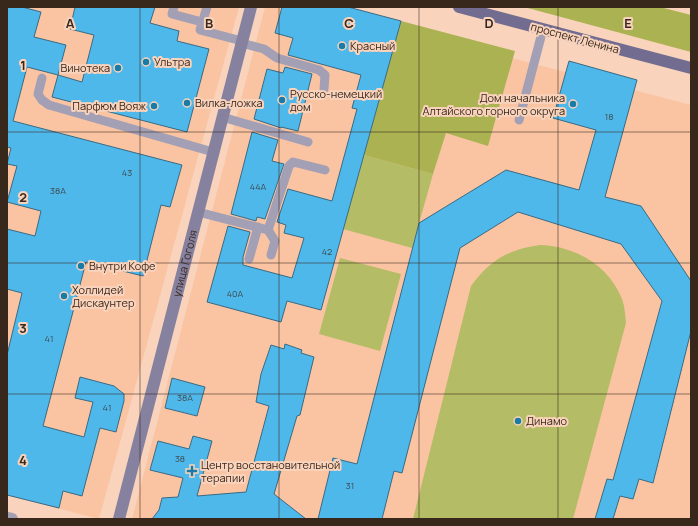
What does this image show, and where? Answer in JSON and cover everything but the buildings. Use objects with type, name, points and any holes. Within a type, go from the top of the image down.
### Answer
[{"type":"main road","name":"проспект Ленина","points":[[459,7],[691,68]]},
{"type":"street","name":"улица Гоголя","points":[[120,519],[251,7]]},
{"type":"street","points":[[7,518],[12,519]]},
{"type":"lane","points":[[174,7],[172,14],[202,22]]},
{"type":"lane","points":[[206,7],[200,30],[268,50],[277,58],[319,70],[325,75],[324,89]]},
{"type":"lane","points":[[519,120],[543,29]]},
{"type":"lane","points":[[42,78],[38,94],[42,100],[49,105],[213,152]]},
{"type":"lane","points":[[222,117],[308,142]]},
{"type":"lane","points":[[268,230],[289,166],[293,162],[299,162],[325,170]]},
{"type":"lane","points":[[198,212],[268,230],[275,241],[271,255]]},
{"type":"lane","points":[[249,259],[258,227]]},
{"type":"shaded area","points":[[7,7],[239,7],[99,519],[7,495]]},
{"type":"shaded area","points":[[265,7],[317,7],[691,105],[691,519],[132,519]]},
{"type":"green space","points":[[524,7],[660,7],[691,15],[691,52]]},
{"type":"green space","points":[[401,21],[515,51],[488,146],[446,133],[433,174],[364,155]]},
{"type":"green space","points":[[364,155],[433,174],[412,248],[343,229]]},
{"type":"green space","name":"Динамо","points":[[540,245],[565,249],[589,260],[599,267],[616,287],[622,299],[625,311],[626,323],[573,519],[413,519],[471,286],[485,269],[501,257],[519,249]]},
{"type":"green space","points":[[340,258],[401,274],[380,351],[319,334]]},
{"type":"place","name":"Красный","points":[[342,46]]},
{"type":"place","name":"Ультра","points":[[146,62]]},
{"type":"place","name":"Винотека","points":[[118,68]]},
{"type":"place","name":"Русско-немецкий дом","points":[[282,100]]},
{"type":"place","name":"Вилка-ложка","points":[[187,103]]},
{"type":"place","name":"Дом начальника Алтайского горного округа","points":[[573,104]]},
{"type":"place","name":"Парфюм Вояж","points":[[154,106]]},
{"type":"place","name":"Внутри Кофе","points":[[81,266]]},
{"type":"place","name":"Холлидей Дискаунтер","points":[[64,296]]},
{"type":"place","name":"Динамо","points":[[518,421]]},
{"type":"place","name":"Центр восстановительной терапии","points":[[192,471]]}]
